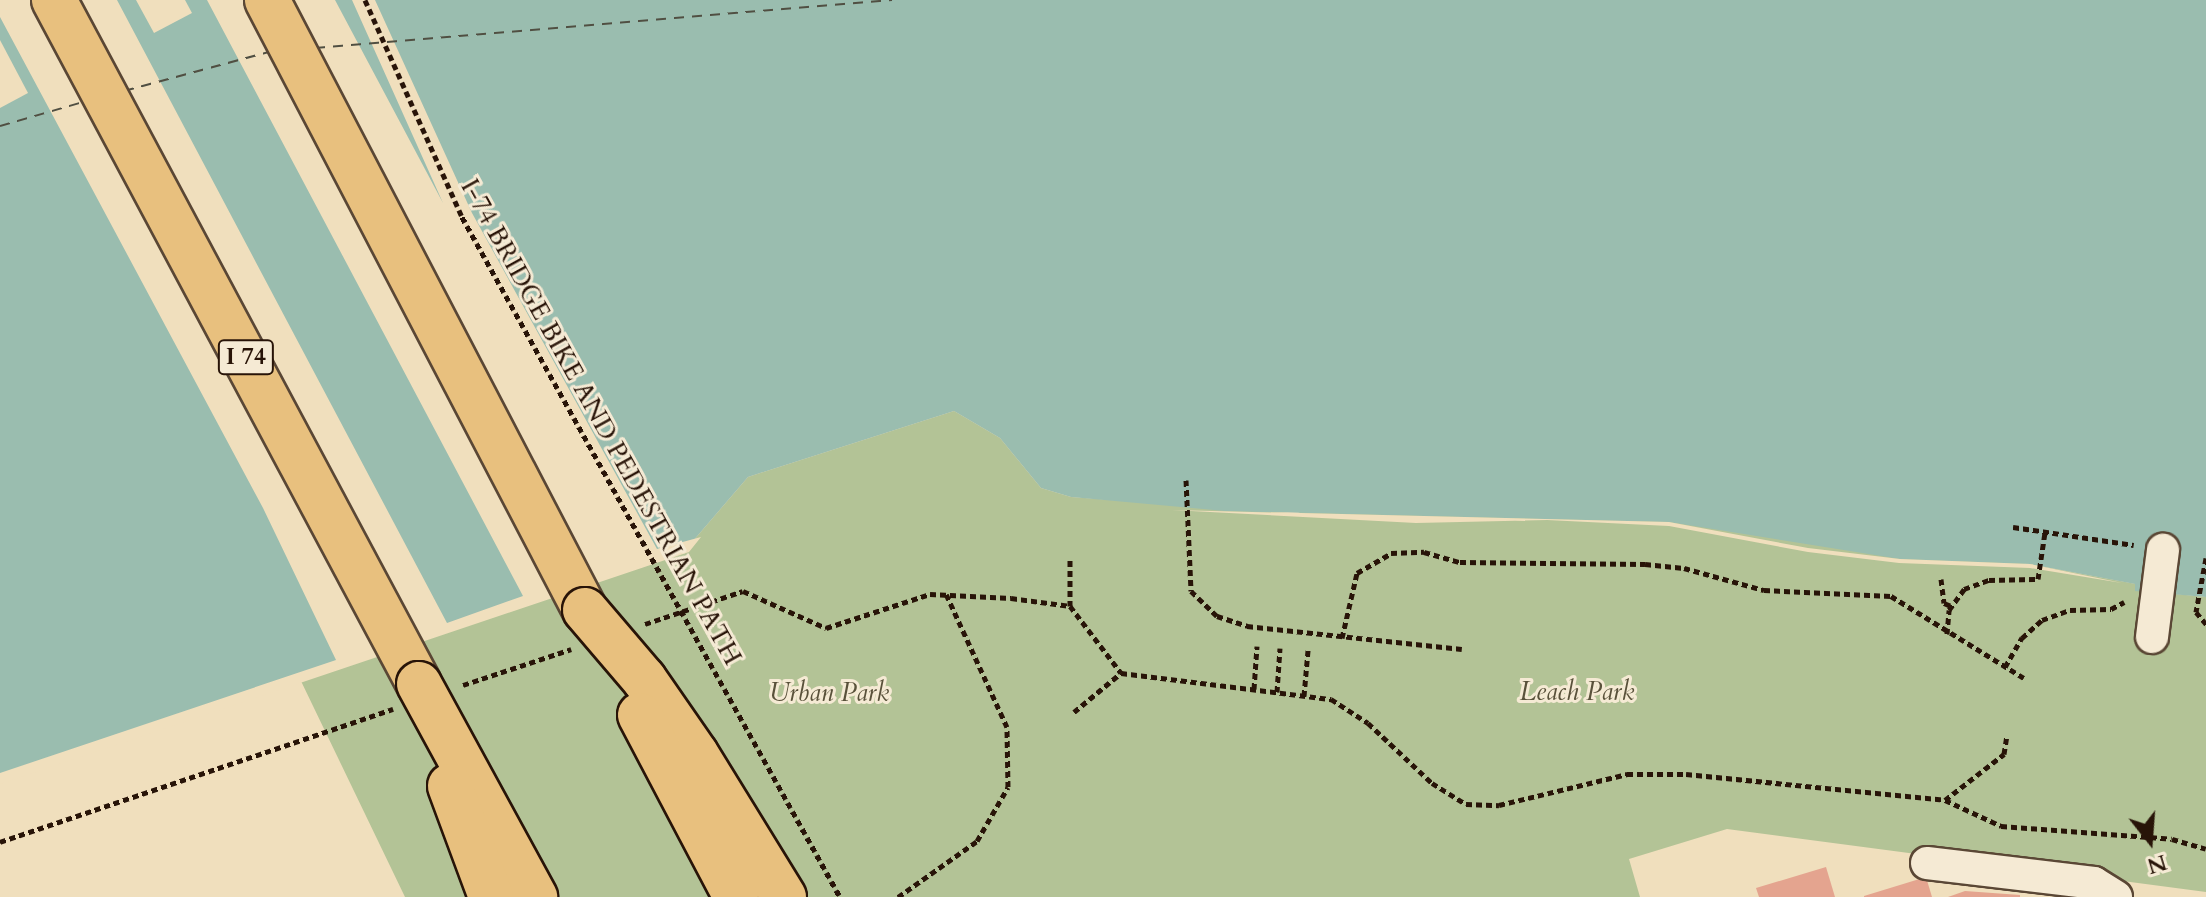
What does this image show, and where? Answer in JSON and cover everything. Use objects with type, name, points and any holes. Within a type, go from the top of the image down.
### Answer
[{"type":"highway","name":"I 74","points":[[54,0],[535,897]]},
{"type":"highway","points":[[267,0],[582,628],[736,897]]},
{"type":"highway","points":[[582,628],[644,679],[696,754],[784,897]]},
{"type":"highway","points":[[427,692],[491,897]]},
{"type":"lane","points":[[2148,553],[2152,637]]},
{"type":"lane","points":[[1927,863],[2094,883],[2116,897]]},
{"type":"path","name":"I-74 BRIDGE BIKE AND PEDESTRIAN PATH","points":[[365,0],[462,217],[840,897]]},
{"type":"path","points":[[1186,480],[1191,591],[1217,616],[1247,626],[1462,649]]},
{"type":"path","points":[[2013,527],[2134,544],[2148,553]]},
{"type":"path","points":[[1947,634],[1951,606],[1974,584],[2038,579],[2045,532]]},
{"type":"path","points":[[1342,638],[1357,573],[1372,560],[1407,551],[1460,562],[1645,564],[1684,568],[1764,590],[1891,596],[1947,634],[2024,678]]},
{"type":"path","points":[[2206,558],[2196,612],[2206,624]]},
{"type":"path","points":[[1070,559],[1070,606],[1121,673],[1331,699],[1368,723],[1432,783],[1466,804],[1499,805],[1627,774],[1686,774],[1945,800],[2001,826],[2172,839],[2206,849]]},
{"type":"path","points":[[1941,579],[1944,603],[1951,606]]},
{"type":"path","points":[[2005,667],[2022,638],[2042,620],[2070,610],[2120,607],[2127,589]]},
{"type":"path","points":[[639,626],[743,591],[826,628],[930,594],[1070,606]]},
{"type":"path","points":[[898,897],[977,841],[1008,787],[1007,727],[946,594]]},
{"type":"path","points":[[0,842],[427,692],[582,628]]},
{"type":"path","points":[[1254,689],[1257,646]]},
{"type":"path","points":[[1277,692],[1280,648]]},
{"type":"path","points":[[1304,696],[1308,650]]},
{"type":"path","points":[[1074,712],[1121,673]]},
{"type":"path","points":[[1945,800],[2004,754],[2007,735]]},
{"type":"green space","points":[[954,411],[1000,438],[1041,488],[1071,497],[1302,514],[1167,445],[2030,564],[2136,584],[2135,590],[2206,597],[2206,892],[1727,829],[1629,859],[1640,897],[405,897],[300,679],[687,548],[748,477]]},
{"type":"shaded area","points":[[0,0],[2206,0],[2206,597],[2135,591],[2135,584],[2030,564],[1900,559],[1669,522],[1225,511],[1071,497],[1041,488],[1000,438],[954,411],[748,477],[687,548],[0,780]]},
{"type":"pier","points":[[0,0],[117,0],[447,623],[523,596],[207,0],[335,0],[443,203],[352,0],[375,0],[472,213],[657,549],[701,537],[689,552],[0,784],[0,773],[336,660],[263,508],[0,17]]},
{"type":"pier","points":[[136,0],[185,0],[192,13],[154,33]]},
{"type":"pier","points":[[0,40],[28,93],[0,108]]},
{"type":"pier","points":[[1172,510],[1669,522],[1808,548],[1900,559],[2030,564],[2122,583],[2030,568],[1899,563],[1808,552],[1669,526],[1547,520],[1416,523]]},
{"type":"building","points":[[1826,867],[1835,897],[1759,897],[1756,888]]},
{"type":"building","points":[[1926,877],[1932,897],[1864,897],[1864,896]]},
{"type":"building","points":[[1965,891],[2020,895],[2020,897],[1948,897]]},
{"type":"ferry route","points":[[315,48],[892,0]]},
{"type":"ferry route","points":[[124,91],[269,52]]},
{"type":"ferry route","points":[[0,126],[83,102]]},
{"type":"park label","name":"Leach Park","points":[[1577,692]]},
{"type":"park label","name":"Urban Park","points":[[829,693]]}]
